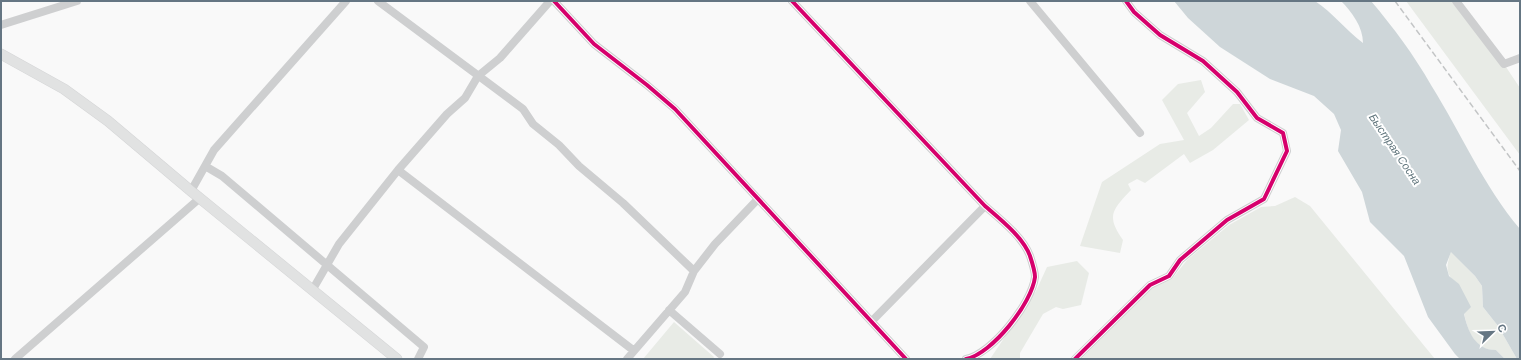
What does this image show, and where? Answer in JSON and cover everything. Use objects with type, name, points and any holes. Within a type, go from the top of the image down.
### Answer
[{"type":"main road","points":[[1,54],[64,89],[108,121],[190,191],[313,288],[397,359]]},
{"type":"street","points":[[1,25],[77,1]]},
{"type":"street","points":[[190,191],[214,150],[346,1]]},
{"type":"street","points":[[378,1],[523,109],[533,124],[560,145],[578,166],[623,203],[694,271]]},
{"type":"street","points":[[313,288],[339,244],[398,170],[447,114],[465,98],[478,76],[500,58],[550,1]]},
{"type":"street","points":[[554,1],[594,44],[675,109],[757,200],[872,320],[906,359]]},
{"type":"street","points":[[792,1],[985,206],[1012,230],[1030,255],[1035,277],[1024,304],[1004,333],[971,358],[966,359]]},
{"type":"street","points":[[1030,1],[1140,133]]},
{"type":"street","points":[[1075,359],[1150,285],[1169,276],[1180,260],[1227,220],[1264,199],[1287,151],[1283,133],[1257,118],[1237,92],[1203,61],[1160,35],[1134,12],[1126,1]]},
{"type":"street","points":[[1456,1],[1504,64],[1520,58]]},
{"type":"street","points":[[205,166],[222,176],[424,347],[418,359]]},
{"type":"street","points":[[398,170],[633,350]]},
{"type":"street","points":[[15,359],[200,198]]},
{"type":"street","points":[[627,359],[633,350],[684,292],[694,271],[715,244],[757,200]]},
{"type":"street","points":[[872,320],[985,206]]},
{"type":"street","points":[[669,310],[720,354]]},
{"type":"shaded area","points":[[1406,1],[1456,1],[1504,64],[1520,88],[1520,155]]},
{"type":"shaded area","points":[[1201,80],[1205,92],[1187,113],[1199,136],[1211,128],[1233,104],[1240,104],[1249,120],[1213,150],[1190,163],[1184,154],[1145,183],[1137,179],[1128,184],[1131,190],[1119,203],[1113,219],[1114,225],[1123,240],[1120,253],[1080,246],[1102,182],[1160,144],[1184,140],[1162,100],[1178,84]]},
{"type":"shaded area","points":[[1295,197],[1310,206],[1435,359],[1081,359],[1152,288],[1172,279],[1187,260],[1229,225],[1261,207],[1275,206]]},
{"type":"shaded area","points":[[1451,251],[1475,276],[1482,286],[1483,307],[1498,326],[1517,359],[1505,359],[1496,350],[1485,348],[1472,336],[1465,317],[1459,286],[1448,273],[1448,263]]},
{"type":"shaded area","points":[[1077,261],[1089,273],[1081,305],[1063,309],[1056,307],[1043,314],[1020,353],[1020,359],[990,359],[1036,291],[1047,267]]},
{"type":"shaded area","points":[[674,322],[714,357],[713,359],[643,359]]},
{"type":"water","name":"Быстрая Сосна","points":[[1174,1],[1315,1],[1363,43],[1363,37],[1356,20],[1341,1],[1371,1],[1418,63],[1483,177],[1520,229],[1520,359],[1517,359],[1498,326],[1483,307],[1482,286],[1475,276],[1451,252],[1446,265],[1449,276],[1459,284],[1471,307],[1464,314],[1470,333],[1483,347],[1496,350],[1505,359],[1460,359],[1455,354],[1428,317],[1404,256],[1370,222],[1362,192],[1338,151],[1341,130],[1334,114],[1314,96],[1270,79],[1220,47],[1188,18]]},
{"type":"railway","points":[[1395,1],[1520,171]]},
{"type":"cycle path","points":[[554,1],[594,44],[675,109],[906,359]]},
{"type":"cycle path","points":[[792,1],[985,206],[1017,235],[1027,249],[1032,261],[1035,277],[1027,300],[1019,313],[998,338],[987,348],[966,359]]},
{"type":"cycle path","points":[[1075,359],[1150,285],[1169,276],[1180,260],[1227,220],[1264,199],[1287,151],[1283,133],[1257,118],[1237,92],[1203,61],[1160,35],[1134,12],[1126,1]]}]
